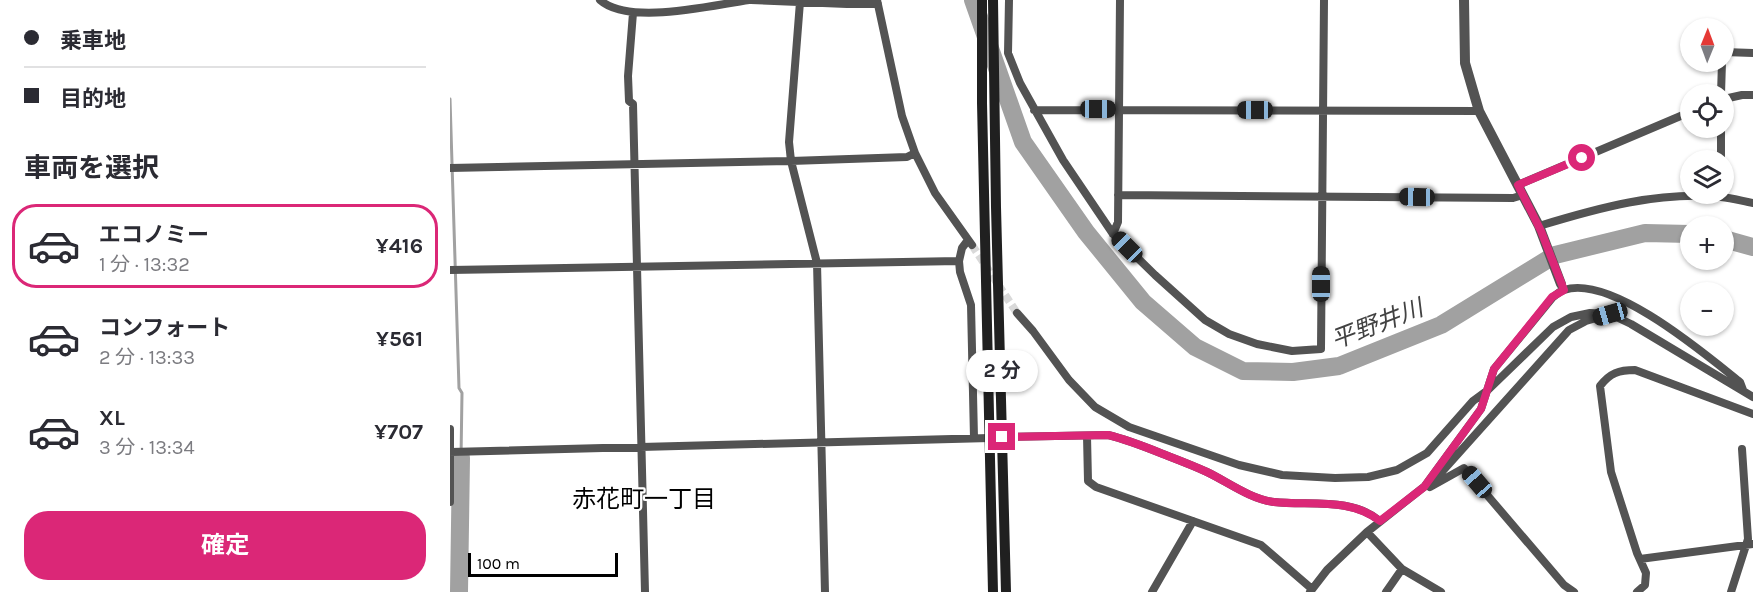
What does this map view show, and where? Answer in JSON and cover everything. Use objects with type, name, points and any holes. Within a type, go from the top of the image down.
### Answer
[{"type":"main road","points":[[982,0],[993,592]]},
{"type":"main road","points":[[993,0],[1006,592]]},
{"type":"street","points":[[600,0],[620,11],[633,13],[667,12],[750,0],[847,4],[877,2],[902,116],[915,153],[935,193],[970,243],[962,248],[959,261],[960,272],[971,305],[974,438]]},
{"type":"street","points":[[1009,0],[1008,53],[1020,84],[1063,160],[1113,234],[1205,320],[1229,334],[1257,344],[1292,351],[1321,349],[1324,0]]},
{"type":"street","points":[[1113,234],[1118,222],[1120,0]]},
{"type":"street","points":[[1464,0],[1465,63],[1479,111],[1540,229],[1563,287]]},
{"type":"street","points":[[800,2],[789,142],[791,161],[817,263],[825,592]]},
{"type":"street","points":[[633,13],[628,76],[629,101],[633,104],[645,592]]},
{"type":"street","points":[[1734,52],[1753,53]]},
{"type":"street","points":[[1734,97],[1753,95]]},
{"type":"street","points":[[1034,110],[1479,111]]},
{"type":"street","points":[[1118,195],[1513,198],[1520,190],[1680,117]]},
{"type":"street","points":[[450,168],[791,161],[907,157],[915,153]]},
{"type":"street","points":[[1540,229],[1622,203],[1680,197]]},
{"type":"street","points":[[1734,198],[1753,203]]},
{"type":"street","points":[[450,270],[959,261]]},
{"type":"street","points":[[1424,487],[1481,409],[1494,369],[1552,297],[1563,287],[1602,292],[1648,314],[1692,344],[1740,382],[1744,392]]},
{"type":"street","points":[[1017,313],[1069,380],[1095,407],[1129,427],[1163,440],[1239,465],[1282,475],[1368,477],[1397,470],[1427,453],[1473,401],[1488,390],[1553,327],[1571,317],[1610,314],[1631,324],[1753,397]]},
{"type":"street","points":[[1087,436],[1088,481],[1096,487],[1261,545],[1311,591],[1327,570],[1367,532],[1439,475],[1569,330],[1586,321],[1610,314]]},
{"type":"street","points":[[1637,592],[1645,585],[1646,573],[1611,472],[1600,386],[1607,377],[1623,370],[1635,370],[1676,383],[1753,414]]},
{"type":"street","points":[[450,429],[452,451],[450,502]]},
{"type":"street","points":[[1002,437],[1108,435],[1204,470],[1273,502],[1326,503],[1359,509],[1380,521]]},
{"type":"street","points":[[452,451],[990,438]]},
{"type":"street","points":[[1731,592],[1750,544],[1742,449]]},
{"type":"street","points":[[1424,487],[1432,486],[1464,468],[1564,585],[1574,592]]},
{"type":"street","points":[[1152,592],[1193,520]]},
{"type":"street","points":[[1367,532],[1402,569],[1441,592]]},
{"type":"street","points":[[1640,559],[1750,544]]},
{"type":"street","points":[[1386,592],[1402,569]]},
{"type":"waterway","name":"平野井川","points":[[973,0],[1023,142],[1086,232],[1143,302],[1195,347],[1243,371],[1293,372],[1339,366],[1441,325],[1555,255],[1645,233],[1680,234]]},
{"type":"waterway","points":[[450,99],[459,388],[462,393],[461,458]]},
{"type":"waterway","name":"平野井川","points":[[1734,242],[1753,247]]},
{"type":"waterway","points":[[459,592],[461,458]]},
{"type":"tunnel","points":[[972,245],[1017,313]]},
{"type":"district","name":"赤花町一丁目","points":[[644,499]]},
{"type":"route","points":[[1002,437],[1108,435],[1204,470],[1273,502],[1326,503],[1359,509],[1380,521],[1424,487],[1481,409],[1494,369],[1552,297],[1564,290],[1541,231],[1518,185],[1582,158]]}]
